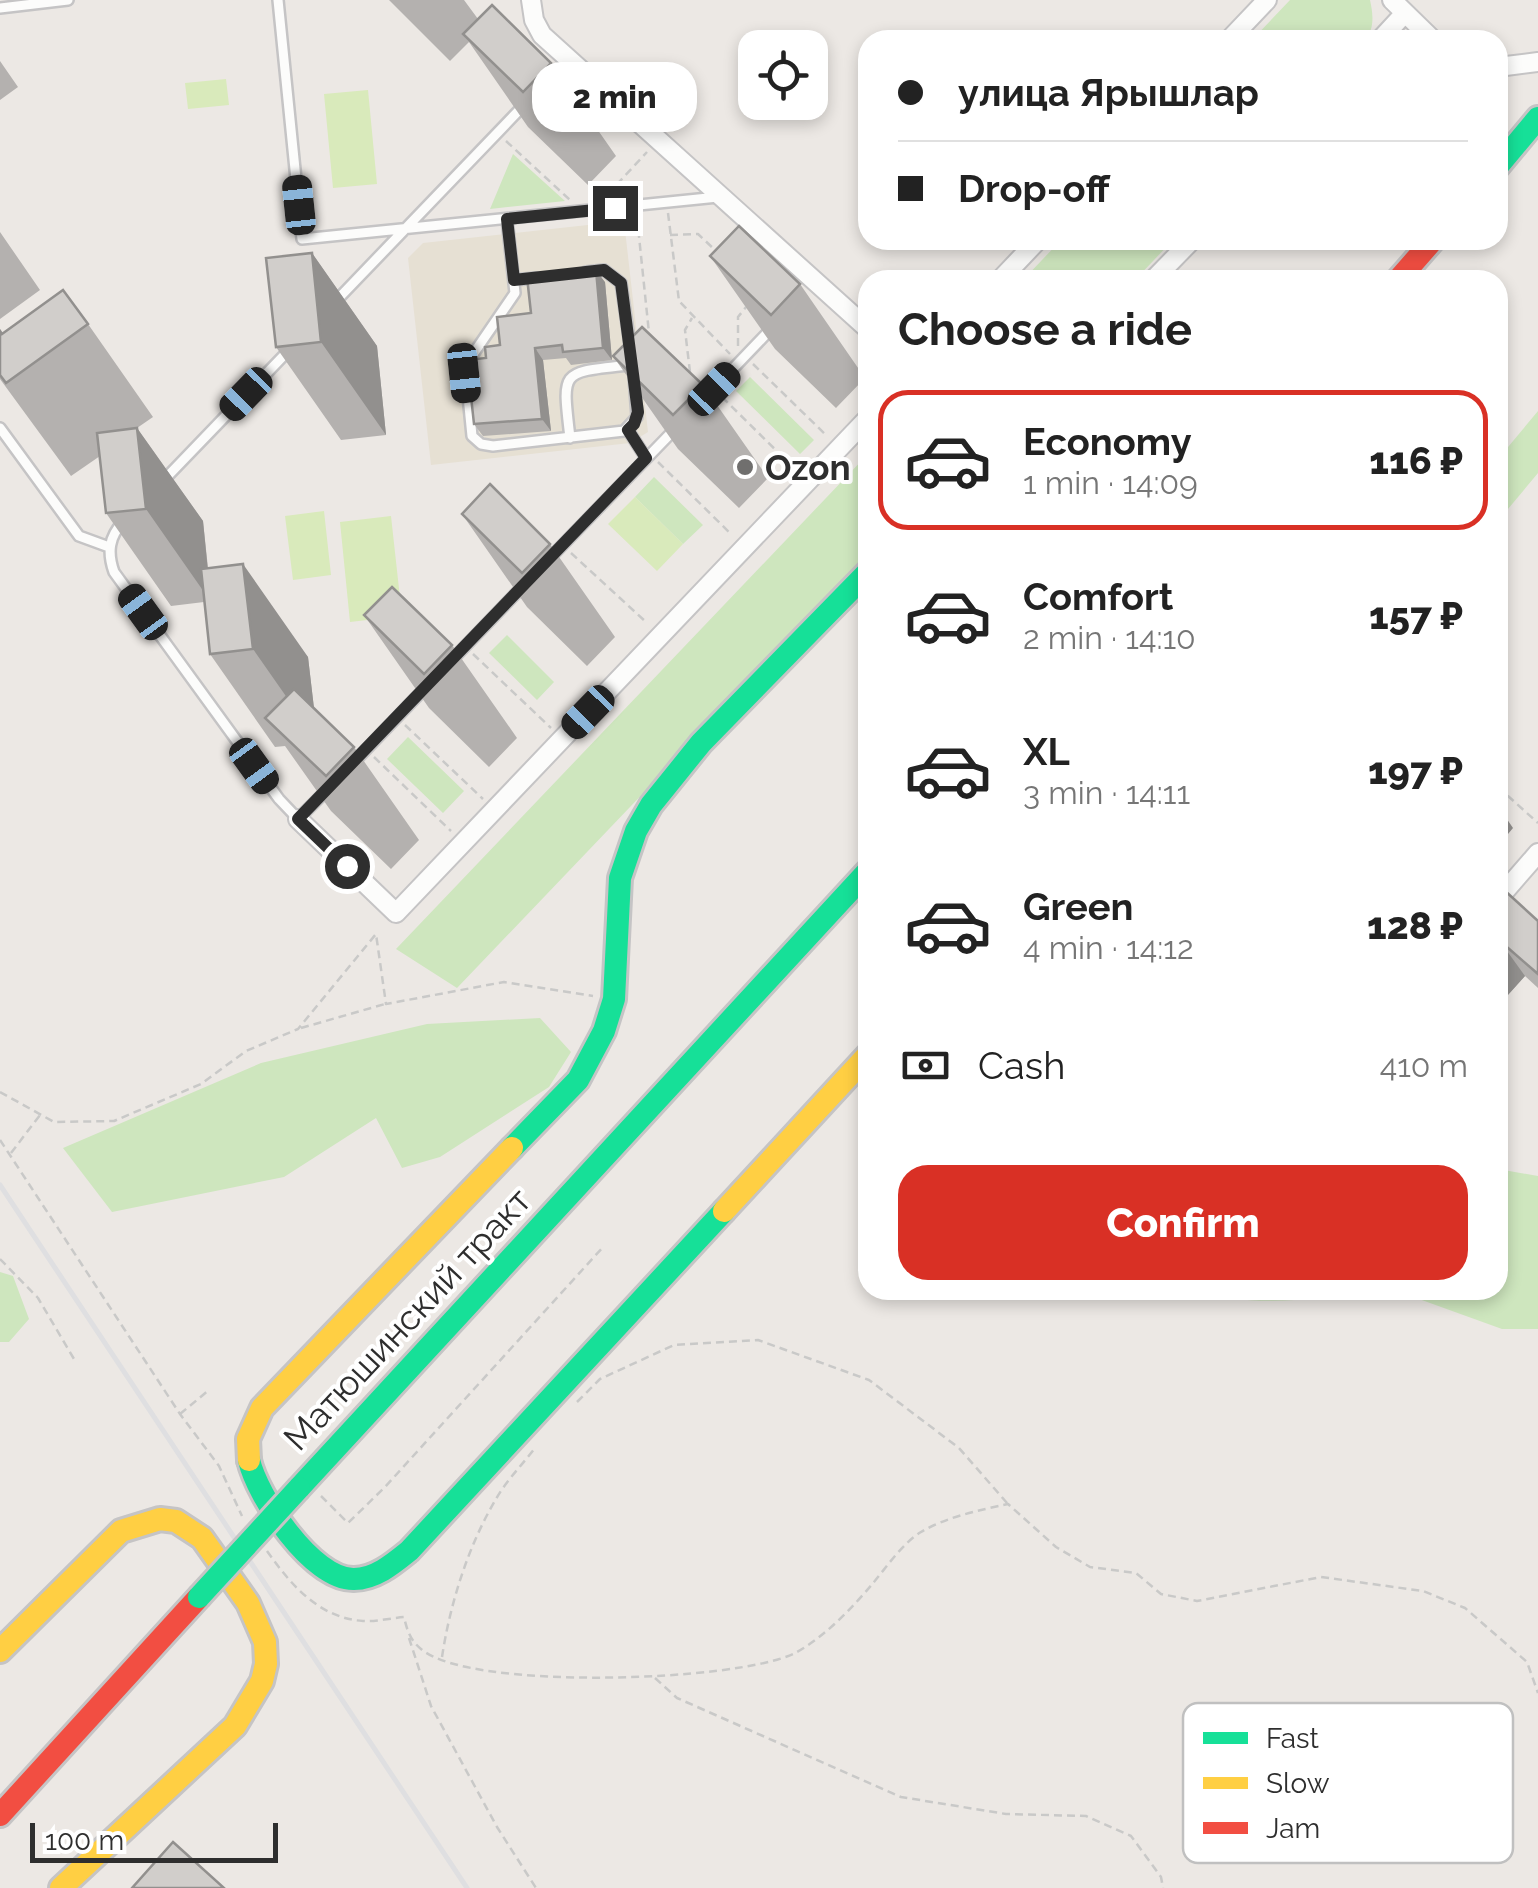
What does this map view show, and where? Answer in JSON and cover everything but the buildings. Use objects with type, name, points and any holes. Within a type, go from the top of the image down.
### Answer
[{"type":"street","points":[[531,0],[538,30],[563,65],[658,140],[720,196],[810,288],[858,322]]},
{"type":"street","points":[[1238,30],[1267,0]]},
{"type":"street","points":[[1385,30],[1398,7],[1422,30]]},
{"type":"street","points":[[1508,65],[1538,62]]},
{"type":"street","points":[[1508,154],[1538,118]]},
{"type":"street","points":[[1010,270],[1028,250]]},
{"type":"street","points":[[1163,270],[1182,250]]},
{"type":"street","points":[[1407,270],[1424,250]]},
{"type":"street","points":[[298,819],[396,912],[858,428]]},
{"type":"street","points":[[858,582],[700,742],[651,805],[636,831],[620,878],[614,1000],[593,1056],[578,1080],[251,1423],[246,1452],[256,1482],[312,1562],[340,1577],[373,1577],[410,1550],[858,1066]]},
{"type":"street","points":[[1508,888],[1538,854]]},
{"type":"street","name":"Матюшинский тракт","points":[[0,1815],[858,883]]},
{"type":"street","points":[[0,1651],[120,1531],[140,1520],[159,1517],[178,1521],[205,1537],[248,1604],[266,1645],[262,1685],[236,1726],[60,1888]]},
{"type":"lane","points":[[0,8],[68,0]]},
{"type":"lane","points":[[278,0],[302,239],[720,196]]},
{"type":"lane","points":[[322,316],[533,96]]},
{"type":"lane","points":[[507,219],[514,280],[512,302],[465,366],[470,432],[481,444],[570,438],[628,430],[634,424],[638,412],[621,283],[604,270],[568,274]]},
{"type":"lane","points":[[514,280],[550,276]]},
{"type":"lane","points":[[697,406],[780,319]]},
{"type":"lane","points":[[156,488],[294,344]]},
{"type":"lane","points":[[570,438],[564,390],[568,378],[580,371],[632,365]]},
{"type":"lane","points":[[538,570],[685,418]]},
{"type":"lane","points":[[0,428],[79,536],[109,547]]},
{"type":"lane","points":[[628,430],[648,456]]},
{"type":"lane","points":[[128,517],[114,532],[109,547],[114,572],[281,802],[298,819],[339,777]]},
{"type":"lane","points":[[352,763],[526,583]]},
{"type":"path","points":[[497,134],[582,211]]},
{"type":"path","points":[[594,210],[658,140]]},
{"type":"path","points":[[666,202],[678,297],[693,317],[839,448]]},
{"type":"path","points":[[635,205],[650,344]]},
{"type":"path","points":[[670,235],[698,234],[714,250]]},
{"type":"path","points":[[742,359],[738,317],[748,305]]},
{"type":"path","points":[[693,317],[685,330],[690,372],[808,481]]},
{"type":"path","points":[[648,456],[744,547]]},
{"type":"path","points":[[563,545],[660,635]]},
{"type":"path","points":[[465,646],[562,739]]},
{"type":"path","points":[[397,717],[494,810]]},
{"type":"path","points":[[366,749],[463,842]]},
{"type":"path","points":[[1508,796],[1538,823]]},
{"type":"path","points":[[298,1029],[376,934],[386,1004]]},
{"type":"path","points":[[0,1092],[54,1122],[114,1121],[201,1084],[246,1051],[298,1029],[386,1004],[504,982],[614,1000]]},
{"type":"path","points":[[10,1154],[40,1114]]},
{"type":"path","points":[[0,1140],[180,1414],[219,1466],[242,1515]]},
{"type":"path","points":[[303,1484],[348,1523],[604,1246]]},
{"type":"path","points":[[0,1259],[38,1298],[74,1358]]},
{"type":"path","points":[[577,1402],[600,1379],[674,1345],[758,1340],[868,1380],[959,1448],[1008,1504],[1056,1548],[1090,1567],[1136,1573],[1160,1594],[1197,1601],[1321,1578],[1424,1591],[1465,1608],[1527,1662],[1538,1693]]},
{"type":"path","points":[[180,1414],[209,1390]]},
{"type":"path","points":[[442,1658],[448,1618],[496,1499],[542,1438]]},
{"type":"path","points":[[408,1636],[423,1652],[510,1676],[654,1677],[754,1668],[796,1652],[860,1598],[920,1532],[977,1510],[1008,1504]]},
{"type":"path","points":[[262,1545],[318,1608],[362,1621],[404,1616],[431,1706],[536,1888]]},
{"type":"path","points":[[654,1677],[678,1698],[902,1796],[1006,1814],[1086,1816],[1131,1836],[1161,1877],[1164,1888]]},
{"type":"shaded area","points":[[624,221],[648,432],[630,443],[431,465],[408,258],[423,243]]},
{"type":"green space","points":[[1290,0],[1370,0],[1370,30],[1262,30]]},
{"type":"green space","points":[[226,79],[229,105],[188,109],[185,83]]},
{"type":"green space","points":[[368,90],[377,184],[333,188],[324,94]]},
{"type":"green space","points":[[513,154],[565,201],[490,209]]},
{"type":"green space","points":[[1052,250],[1164,250],[1144,270],[1032,270]]},
{"type":"green space","points":[[750,377],[814,440],[800,454],[736,391]]},
{"type":"green space","points":[[1538,411],[1538,473],[1508,509],[1508,447]]},
{"type":"green space","points":[[858,464],[858,568],[457,988],[396,949]]},
{"type":"green space","points":[[654,477],[703,525],[683,544],[635,497]]},
{"type":"green space","points":[[635,497],[683,544],[657,571],[608,524]]},
{"type":"green space","points":[[324,511],[331,575],[293,580],[285,516]]},
{"type":"green space","points":[[391,516],[402,616],[350,622],[340,522]]},
{"type":"green space","points":[[507,635],[554,682],[537,700],[489,653]]},
{"type":"green space","points":[[408,737],[464,791],[443,813],[387,759]]},
{"type":"green space","points":[[540,1018],[571,1052],[549,1087],[440,1157],[402,1168],[376,1118],[284,1177],[112,1212],[63,1148],[261,1063],[427,1024]]},
{"type":"green space","points":[[1508,1171],[1538,1176],[1538,1329],[1502,1329],[1422,1300],[1508,1300]]},
{"type":"green space","points":[[0,1272],[13,1276],[29,1319],[9,1342],[0,1342]]},
{"type":"railway","points":[[0,1185],[467,1888]]},
{"type":"traffic: fast","points":[[1508,154],[1538,118]]},
{"type":"traffic: fast","points":[[512,1148],[578,1080],[604,1031],[614,999],[620,878],[636,831],[651,805],[701,743],[858,582]]},
{"type":"traffic: fast","points":[[299,1488],[858,882]]},
{"type":"traffic: fast","points":[[249,1460],[275,1514],[304,1551],[338,1576],[354,1579],[376,1574],[409,1551],[724,1211]]},
{"type":"traffic: fast","points":[[199,1597],[299,1488]]},
{"type":"traffic: slow","points":[[724,1211],[858,1066]]},
{"type":"traffic: slow","points":[[249,1460],[248,1439],[262,1408],[512,1148]]},
{"type":"traffic: slow","points":[[0,1651],[121,1531],[160,1519],[176,1521],[202,1538],[248,1603],[265,1642],[262,1681],[235,1726],[61,1888]]},
{"type":"traffic: jam","points":[[1407,270],[1424,250]]},
{"type":"traffic: jam","points":[[0,1815],[199,1597]]},
{"type":"place","name":"Ozon","points":[[745,467]]},
{"type":"route","points":[[347,866],[298,819],[646,458],[628,430],[638,412],[621,283],[604,270],[514,280],[507,219],[615,208]]}]
